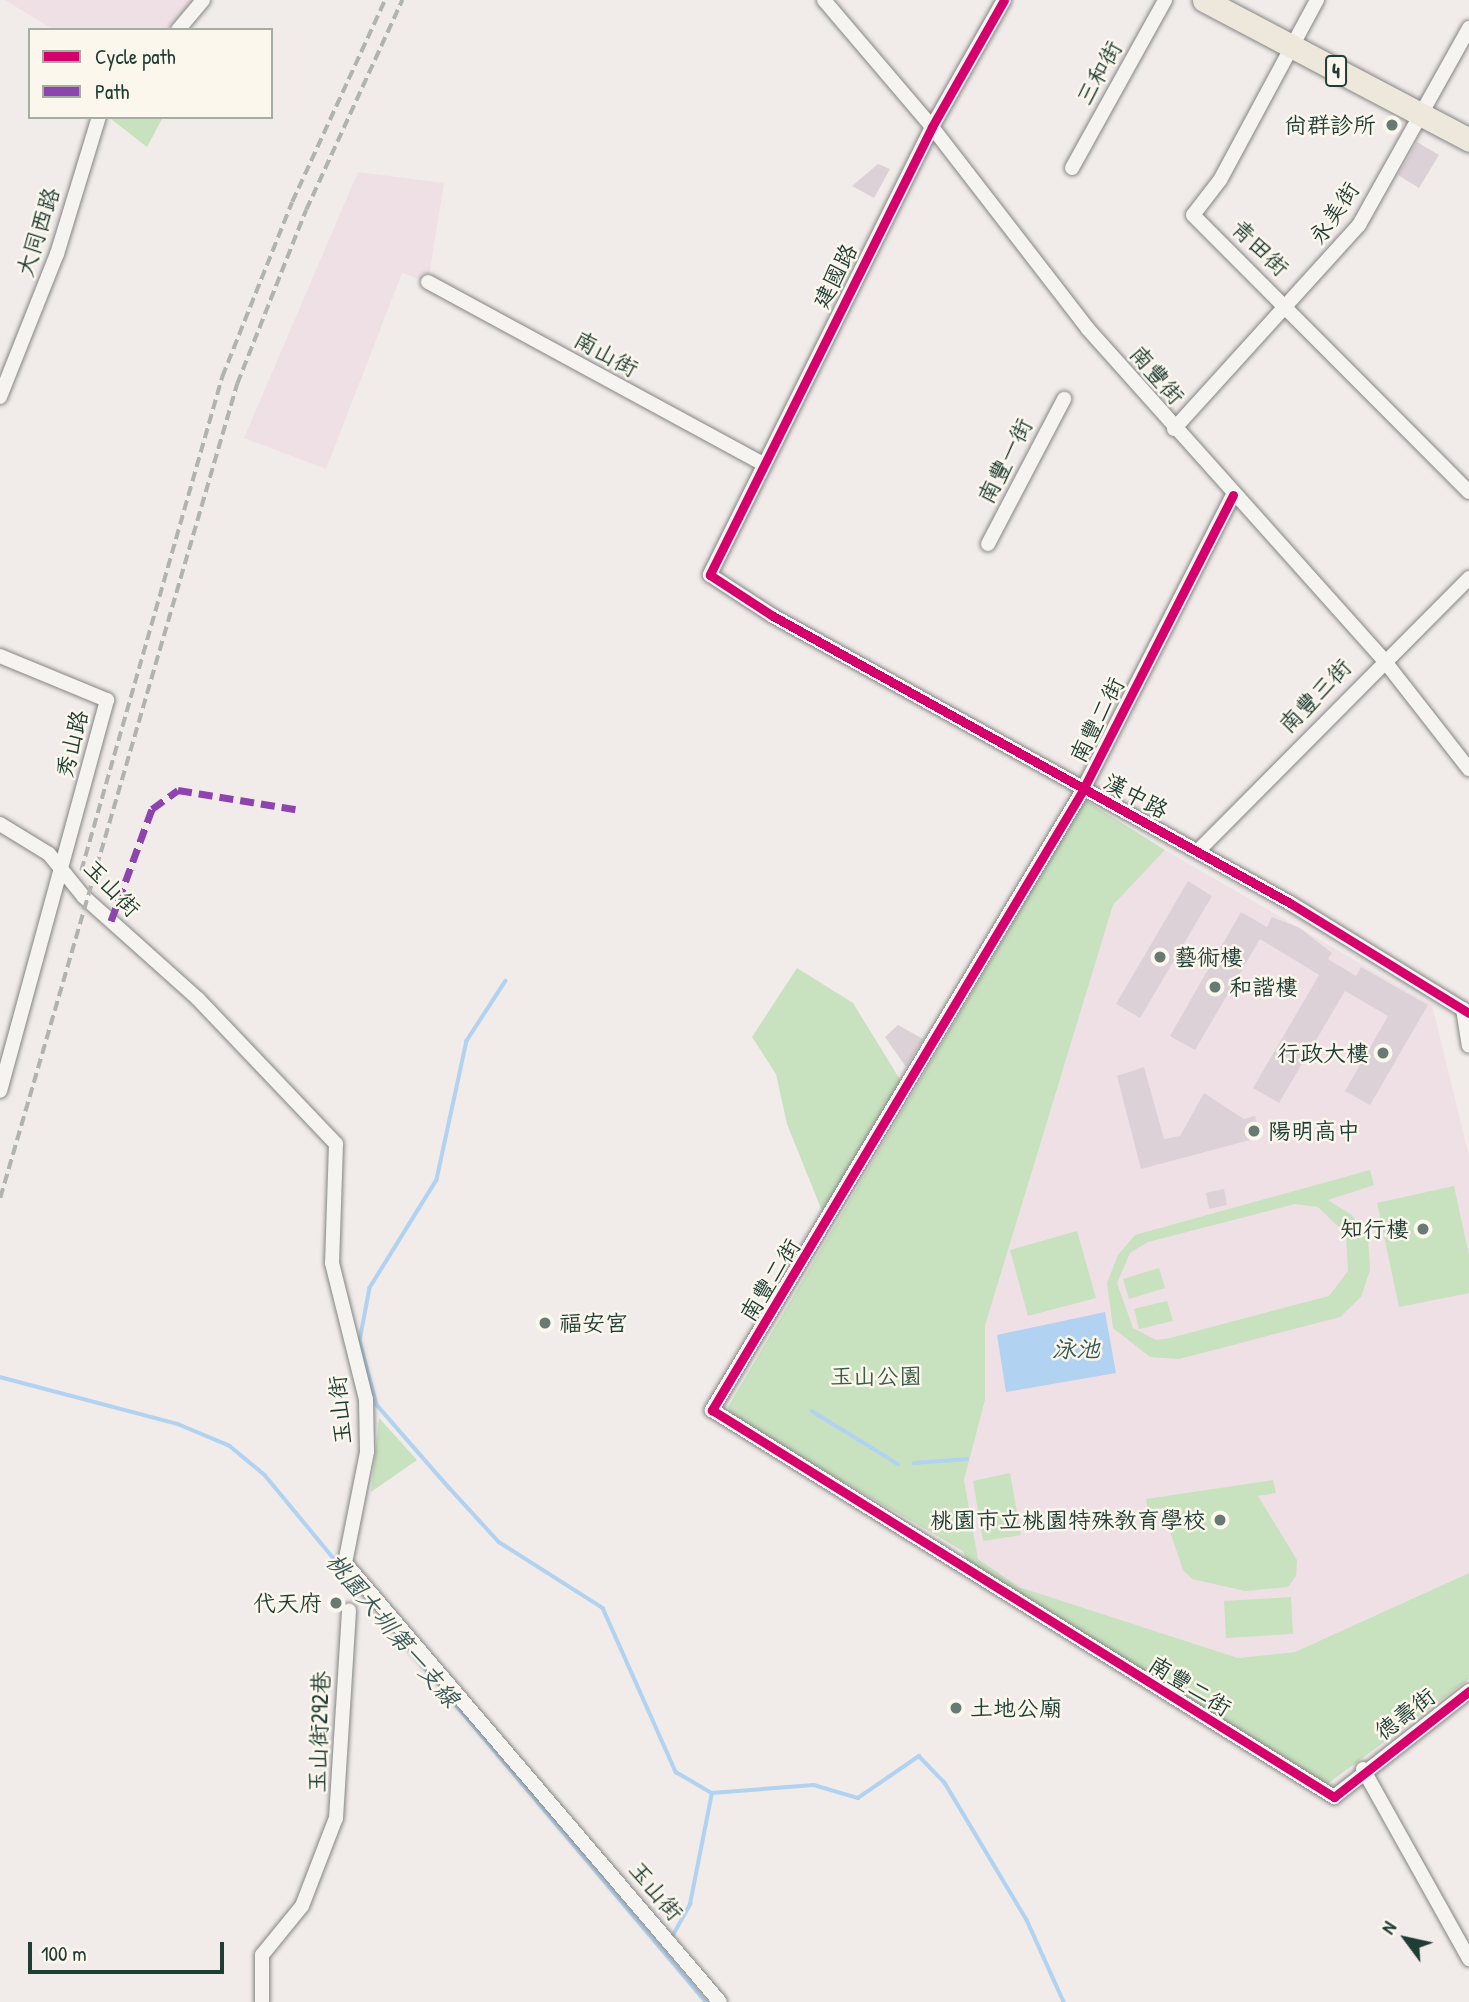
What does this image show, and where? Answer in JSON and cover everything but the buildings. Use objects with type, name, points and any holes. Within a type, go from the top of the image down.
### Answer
[{"type":"main road","name":"4","points":[[1204,0],[1469,140]]},
{"type":"street","points":[[180,28],[203,0]]},
{"type":"street","name":"南豐街","points":[[824,0],[932,127],[1077,316],[1174,429],[1383,659],[1469,769]]},
{"type":"street","name":"建國路","points":[[710,575],[932,127],[1004,0]]},
{"type":"street","name":"三和街","points":[[1072,168],[1166,0]]},
{"type":"street","name":"青田街","points":[[1317,0],[1220,180],[1193,215],[1469,492]]},
{"type":"street","name":"永美街","points":[[1174,429],[1359,225],[1469,28]]},
{"type":"street","name":"大同西路","points":[[0,397],[57,254],[98,119]]},
{"type":"street","name":"南山街","points":[[428,282],[763,464]]},
{"type":"street","name":"南豐一街","points":[[988,544],[1063,399]]},
{"type":"street","name":"南豐二街","points":[[1233,495],[1083,790],[712,1410],[1334,1797],[1363,1769]]},
{"type":"street","name":"漢中路","points":[[710,575],[1083,790],[1198,851],[1466,1011]]},
{"type":"street","name":"南豐三街","points":[[1198,851],[1383,659],[1469,578]]},
{"type":"street","name":"秀山路","points":[[0,656],[107,700],[63,870]]},
{"type":"street","name":"玉山街","points":[[0,824],[49,854],[84,897],[198,999],[336,1144],[332,1263],[366,1399],[367,1451],[345,1563],[720,2002]]},
{"type":"street","points":[[0,1091],[63,870]]},
{"type":"street","points":[[1466,1011],[1469,1046]]},
{"type":"street","name":"玉山街292巷","points":[[262,2002],[262,1955],[302,1906],[336,1820],[349,1610]]},
{"type":"street","name":"德壽街","points":[[1469,1691],[1363,1769],[1469,1959]]},
{"type":"shaded area","points":[[5,0],[195,0],[174,28],[51,28]]},
{"type":"shaded area","points":[[358,172],[444,183],[428,282],[402,273],[326,469],[244,438]]},
{"type":"shaded area","points":[[1165,850],[1432,1005],[1469,1156],[1469,1573],[1295,1652],[1238,1658],[1019,1587],[978,1559],[964,1480],[985,1400],[985,1327],[1113,905]]},
{"type":"green space","points":[[111,119],[162,119],[147,147]]},
{"type":"green space","name":"玉山公園","points":[[1085,800],[1165,850],[1113,905],[985,1326],[985,1400],[964,1480],[978,1559],[1019,1587],[1238,1658],[1295,1652],[1469,1573],[1469,1679],[1326,1785],[969,1566],[963,1551],[733,1418],[728,1407]]},
{"type":"green space","points":[[797,968],[853,1003],[904,1086],[822,1211],[787,1124],[776,1074],[752,1037]]},
{"type":"green space","points":[[1370,1170],[1374,1185],[1328,1200],[1352,1215],[1368,1238],[1370,1270],[1361,1297],[1340,1317],[1179,1359],[1150,1357],[1113,1328],[1107,1283],[1118,1255],[1135,1235]],"holes":[[[1295,1204],[1318,1207],[1346,1234],[1348,1271],[1329,1296],[1170,1338],[1156,1340],[1133,1328],[1117,1283],[1130,1253],[1148,1242]]]},
{"type":"green space","name":"知行樓","points":[[1454,1186],[1469,1255],[1469,1293],[1399,1307],[1377,1203]]},
{"type":"green space","points":[[1077,1231],[1096,1298],[1028,1316],[1010,1250]]},
{"type":"green space","points":[[1159,1268],[1165,1288],[1129,1299],[1123,1279]]},
{"type":"green space","points":[[1167,1301],[1173,1321],[1139,1329],[1134,1309]]},
{"type":"green space","points":[[379,1418],[417,1460],[371,1492]]},
{"type":"green space","points":[[1010,1473],[1021,1535],[983,1541],[973,1481]]},
{"type":"green space","points":[[1273,1480],[1276,1493],[1258,1496],[1297,1560],[1296,1576],[1288,1587],[1245,1591],[1192,1579],[1183,1570],[1167,1523],[1171,1507],[1148,1510],[1146,1499]]},
{"type":"green space","points":[[1291,1597],[1293,1634],[1226,1638],[1224,1601]]},
{"type":"water","name":"泳池","points":[[1105,1312],[1116,1373],[1006,1392],[997,1335]]},
{"type":"waterway","points":[[506,981],[467,1041],[437,1180],[370,1288],[360,1341],[377,1405],[445,1483],[499,1542],[603,1608],[676,1772],[712,1793]]},
{"type":"waterway","name":"桃園大圳第一支線","points":[[0,1377],[178,1424],[230,1446],[265,1475],[340,1566]]},
{"type":"waterway","points":[[812,1411],[898,1464]]},
{"type":"waterway","points":[[914,1463],[967,1459]]},
{"type":"waterway","name":"桃園大圳第一支線","points":[[403,1642],[706,2002]]},
{"type":"waterway","points":[[672,1937],[690,1904],[712,1793],[814,1785],[858,1798],[919,1756],[945,1783],[1027,1920],[1064,2002]]},
{"type":"railway","points":[[81,871],[222,377],[292,202],[385,0]]},
{"type":"railway","points":[[0,1198],[237,384],[306,210],[402,0]]},
{"type":"marked path","points":[[111,921],[152,809],[178,790],[300,810]]},
{"type":"cycle path","points":[[1004,0],[932,127],[710,575],[773,616],[1290,903],[1469,1013]]},
{"type":"cycle path","points":[[1233,495],[1083,790],[712,1410],[1334,1797],[1469,1691]]},
{"type":"place","name":"尚群診所","points":[[1392,125]]},
{"type":"place","name":"藝術樓","points":[[1160,957]]},
{"type":"place","name":"和諧樓","points":[[1215,987]]},
{"type":"place","name":"行政大樓","points":[[1383,1053]]},
{"type":"place","name":"陽明高中","points":[[1254,1131]]},
{"type":"place","name":"知行樓","points":[[1423,1229]]},
{"type":"place","name":"福安宮","points":[[545,1323]]},
{"type":"place","name":"桃園市立桃園特殊教育學校","points":[[1220,1520]]},
{"type":"place","name":"代天府","points":[[336,1603]]},
{"type":"place","name":"土地公廟","points":[[956,1708]]}]
